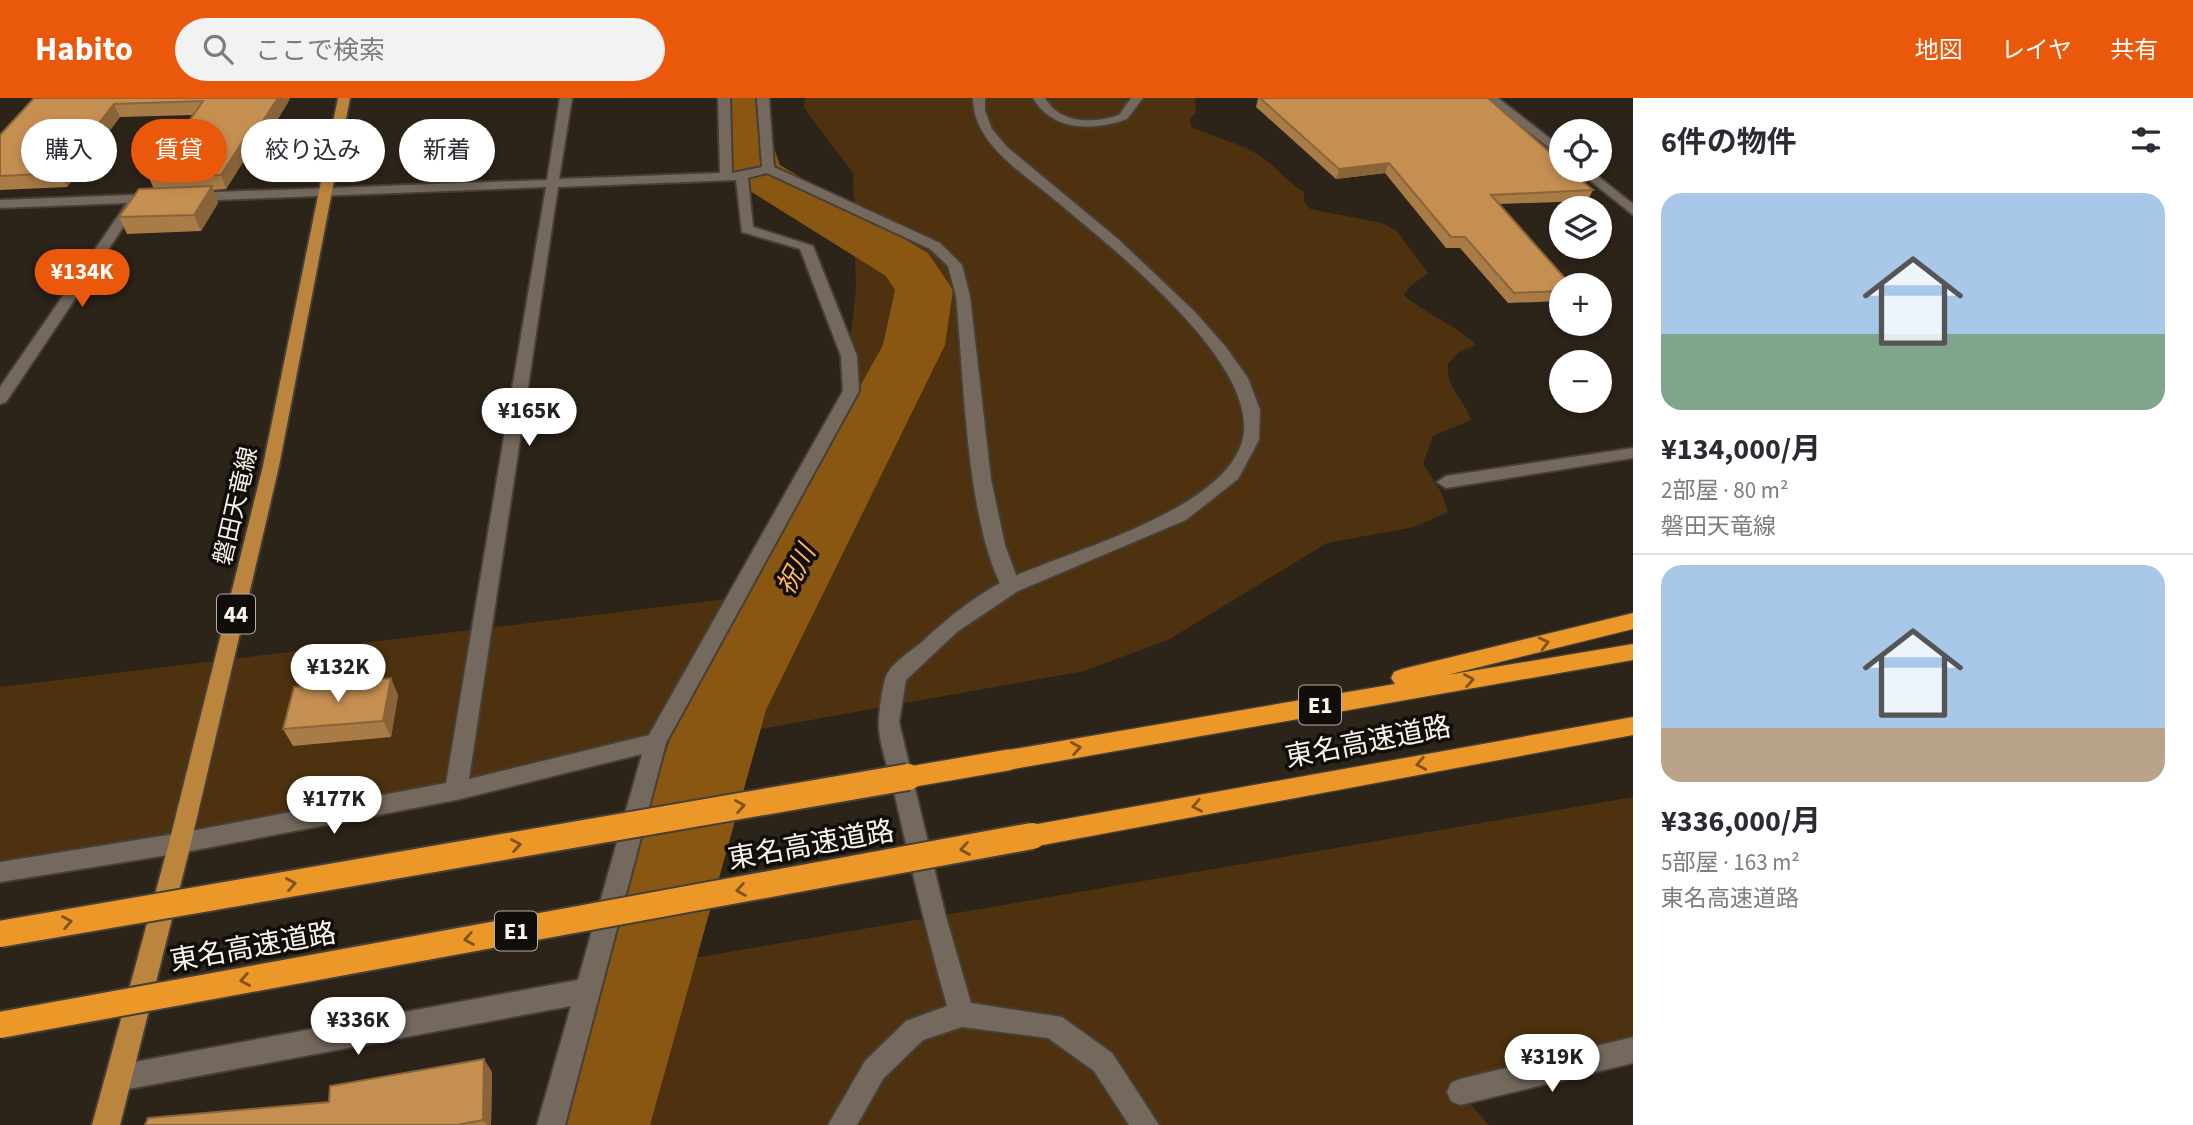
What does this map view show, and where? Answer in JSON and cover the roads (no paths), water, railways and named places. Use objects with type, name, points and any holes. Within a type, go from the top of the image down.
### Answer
[{"type":"highway","points":[[1240,718],[1633,621]]},
{"type":"highway","name":"東名高速道路","points":[[0,934],[1633,652]]},
{"type":"highway","name":"東名高速道路","points":[[0,1025],[1633,726]]},
{"type":"highway","points":[[1468,755],[1633,741]]},
{"type":"main road","name":"磐田天竜線","points":[[100,1124],[118,1078],[180,843],[271,466],[344,98]]},
{"type":"street","points":[[456,791],[566,98]]},
{"type":"street","points":[[551,1125],[656,742],[851,391],[849,356],[806,246],[747,229],[724,98]]},
{"type":"street","points":[[762,98],[767,169]]},
{"type":"street","points":[[962,1014],[933,913],[888,722],[896,677],[950,627],[1011,586],[1180,516],[1232,475],[1251,440],[1252,410],[1240,378],[1220,349],[1190,315],[1113,242],[1003,150],[986,130],[979,111],[979,98]]},
{"type":"street","points":[[1040,98],[1049,114],[1065,120],[1090,123],[1123,117],[1137,98]]},
{"type":"street","points":[[1491,98],[1549,144]]},
{"type":"street","points":[[0,204],[737,177],[767,169],[935,246],[955,265],[963,296],[982,479],[996,545],[1011,586]]},
{"type":"street","points":[[1598,182],[1631,208]]},
{"type":"street","points":[[0,399],[135,199]]},
{"type":"street","points":[[1446,482],[1633,453]]},
{"type":"street","points":[[0,872],[180,843],[456,791],[656,742]]},
{"type":"street","points":[[118,1078],[590,990]]},
{"type":"street","points":[[842,1125],[874,1069],[915,1030],[962,1014],[1053,1026],[1103,1062],[1145,1125]]},
{"type":"street","points":[[1460,1092],[1633,1050]]},
{"type":"waterway","name":"祝川","points":[[594,1125],[723,710],[914,345],[924,290],[908,265],[757,173],[749,148],[745,98]]}]
